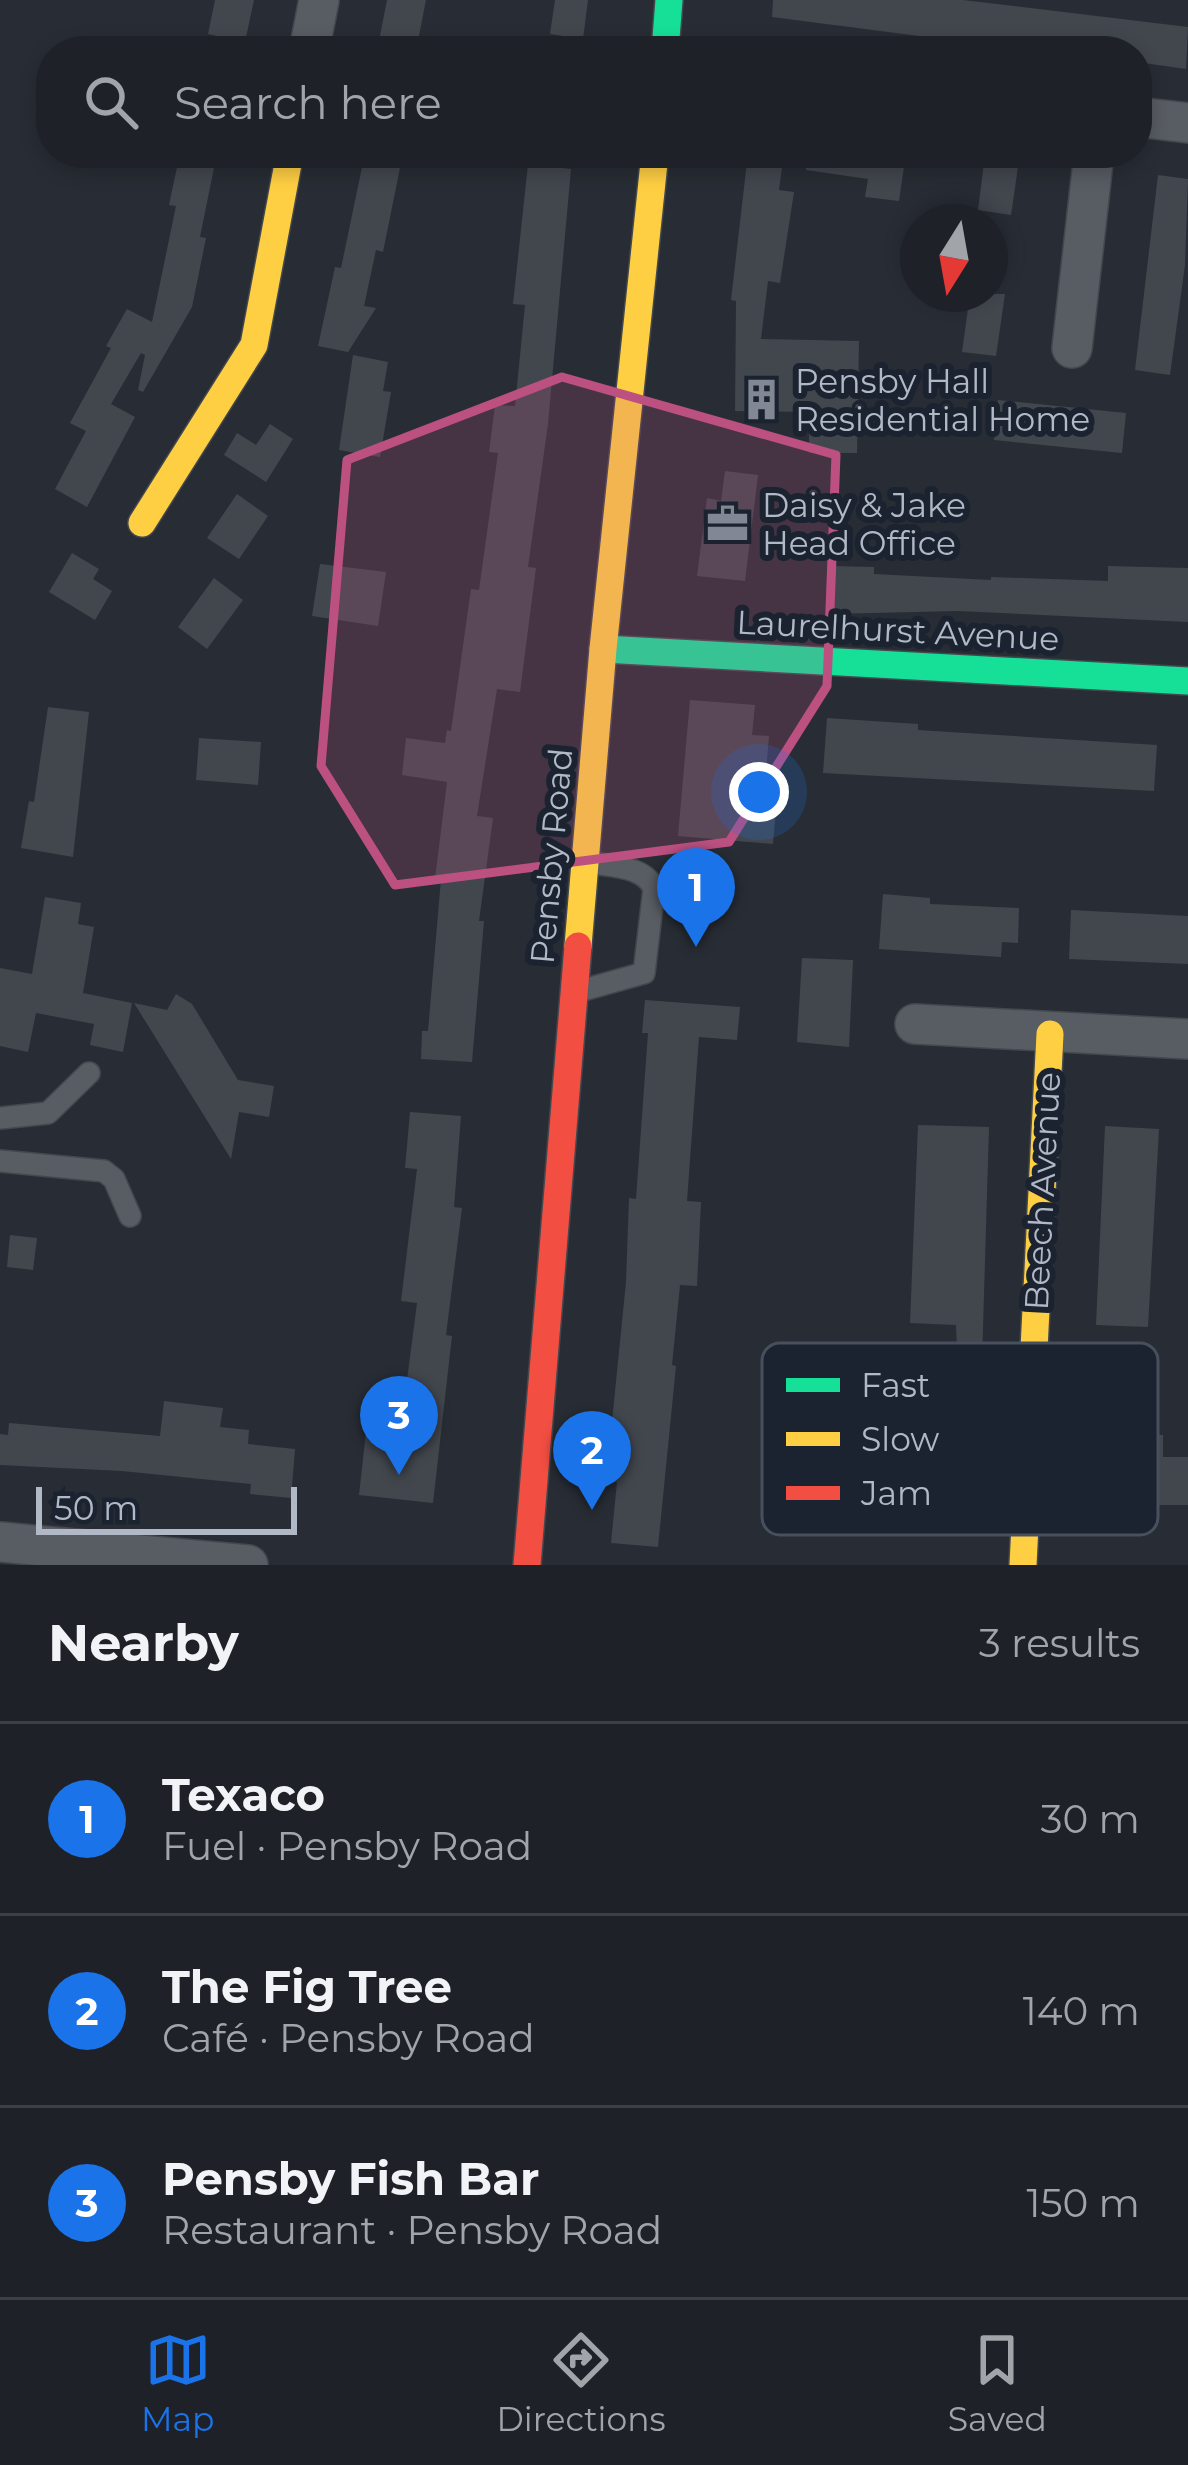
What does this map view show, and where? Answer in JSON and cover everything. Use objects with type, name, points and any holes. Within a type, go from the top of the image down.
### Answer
[{"type":"street","points":[[312,36],[319,0]]},
{"type":"street","points":[[666,36],[669,0]]},
{"type":"street","points":[[1152,119],[1188,123]]},
{"type":"street","points":[[142,523],[254,345],[287,168]]},
{"type":"street","name":"Pensby Road","points":[[526,1565],[603,649],[653,168]]},
{"type":"street","points":[[1072,349],[1092,168]]},
{"type":"street","name":"Laurelhurst Avenue","points":[[603,649],[1188,681]]},
{"type":"street","name":"Beech Avenue","points":[[915,1024],[1187,1039]]},
{"type":"street","name":"Beech Avenue","points":[[1034,1343],[1050,1034]]},
{"type":"street","name":"Beech Avenue","points":[[1023,1565],[1025,1535]]},
{"type":"street","points":[[0,1542],[47,1556],[248,1565]]},
{"type":"lane","points":[[575,992],[644,973],[654,889],[642,873],[586,862]]},
{"type":"lane","points":[[0,1118],[48,1113],[89,1073]]},
{"type":"lane","points":[[0,1161],[104,1171],[114,1178],[130,1216]]},
{"type":"highlighted area","points":[[562,377],[836,455],[827,686],[729,842],[395,885],[321,766],[347,460]]},
{"type":"building","points":[[215,0],[254,0],[246,36],[208,34]]},
{"type":"building","points":[[387,0],[426,0],[419,36],[380,36]]},
{"type":"building","points":[[555,0],[588,0],[583,36],[550,34]]},
{"type":"building","points":[[773,0],[963,0],[1188,27],[1186,69],[1152,64],[1152,36],[919,36],[772,17]]},
{"type":"building","points":[[177,168],[214,168],[192,307],[143,392],[138,390],[145,355],[141,353],[111,404],[135,417],[87,507],[55,489],[86,431],[70,423],[127,309],[152,322],[176,206],[169,205]]},
{"type":"building","points":[[362,168],[400,168],[383,252],[376,250],[364,306],[376,308],[348,352],[318,346],[335,267],[341,268]]},
{"type":"building","points":[[528,168],[571,169],[548,424],[528,567],[536,568],[520,692],[497,689],[477,816],[493,818],[479,921],[484,921],[472,1062],[421,1059],[422,1031],[428,1031],[441,879],[435,879],[447,782],[402,775],[406,738],[445,743],[447,730],[451,731],[471,589],[479,590],[498,453],[489,452],[495,405],[515,406],[525,305],[513,304]]},
{"type":"building","points":[[746,168],[782,168],[779,190],[794,192],[780,283],[768,281],[761,339],[859,341],[857,453],[809,453],[809,412],[735,411],[736,301],[731,300]]},
{"type":"building","points":[[904,168],[899,201],[865,197],[868,179],[806,170]]},
{"type":"building","points":[[983,168],[1018,168],[1011,215],[1008,204],[979,204]]},
{"type":"building","points":[[1158,175],[1188,179],[1185,265],[1170,375],[1135,370]]},
{"type":"building","points":[[968,312],[1002,312],[996,356],[962,352]]},
{"type":"building","points":[[353,355],[388,362],[383,391],[391,392],[380,457],[339,450]]},
{"type":"building","points":[[998,400],[1126,413],[1122,453],[994,440]]},
{"type":"building","points":[[270,424],[293,439],[266,482],[224,455],[237,433],[256,445]]},
{"type":"building","name":"Daisy & Jake Head Office","points":[[725,471],[758,475],[745,581],[697,576],[707,498],[721,501]]},
{"type":"building","points":[[237,494],[268,516],[239,559],[207,538]]},
{"type":"building","points":[[72,553],[99,569],[93,579],[112,591],[95,620],[49,592]]},
{"type":"building","points":[[320,564],[386,572],[378,626],[312,616]]},
{"type":"building","points":[[830,566],[874,567],[874,574],[1108,581],[1108,566],[1188,568],[1188,622],[958,611],[829,614]]},
{"type":"building","points":[[214,578],[243,600],[207,649],[178,627]]},
{"type":"building","points":[[690,700],[755,705],[752,735],[769,736],[765,785],[778,786],[773,844],[678,836]]},
{"type":"building","points":[[48,707],[89,712],[73,857],[21,848],[29,801],[34,802]]},
{"type":"building","points":[[827,718],[918,724],[918,730],[1157,745],[1154,791],[823,773]]},
{"type":"building","points":[[199,738],[261,742],[258,785],[196,780]]},
{"type":"building","points":[[883,894],[930,898],[930,904],[1019,908],[1018,943],[1002,942],[1001,957],[879,949]]},
{"type":"building","points":[[45,897],[81,903],[78,924],[94,927],[83,993],[132,1003],[123,1052],[90,1045],[94,1024],[36,1013],[28,1052],[0,1046],[0,968],[32,974]]},
{"type":"building","points":[[1071,910],[1188,916],[1188,964],[1069,959]]},
{"type":"building","points":[[802,958],[853,960],[849,1047],[797,1042]]},
{"type":"building","points":[[176,994],[192,1004],[238,1080],[274,1086],[269,1117],[239,1112],[231,1159],[134,1003],[167,1010]]},
{"type":"building","points":[[645,1000],[740,1007],[737,1040],[699,1037],[687,1201],[701,1202],[697,1286],[680,1285],[658,1547],[611,1543],[617,1482],[606,1481],[626,1282],[629,1198],[636,1199],[648,1033],[642,1033]]},
{"type":"building","points":[[410,1112],[461,1116],[454,1207],[462,1208],[433,1503],[359,1495],[366,1432],[379,1434],[386,1386],[406,1388],[417,1303],[401,1301],[417,1169],[405,1168]]},
{"type":"building","points":[[918,1125],[989,1127],[983,1343],[957,1343],[956,1325],[910,1323]]},
{"type":"building","points":[[1105,1126],[1159,1129],[1148,1327],[1096,1325]]},
{"type":"building","points":[[10,1235],[37,1238],[33,1270],[7,1267]]},
{"type":"building","points":[[164,1401],[223,1408],[220,1427],[249,1430],[248,1444],[295,1449],[291,1498],[250,1494],[251,1484],[0,1465],[0,1434],[8,1435],[9,1423],[160,1436]]},
{"type":"building","points":[[1158,1435],[1163,1435],[1163,1457],[1188,1457],[1188,1505],[1158,1505]]},
{"type":"traffic: fast","points":[[666,36],[669,0]]},
{"type":"traffic: fast","points":[[603,649],[1188,681]]},
{"type":"traffic: slow","points":[[142,523],[254,345],[287,168]]},
{"type":"traffic: slow","points":[[578,946],[603,649],[653,168]]},
{"type":"traffic: slow","points":[[1034,1343],[1050,1034]]},
{"type":"traffic: slow","points":[[1023,1565],[1025,1535]]},
{"type":"traffic: jam","points":[[527,1565],[578,946]]},
{"type":"place","name":"Pensby Hall Residential Home","points":[[761,400]]},
{"type":"place","name":"Daisy & Jake Head Office","points":[[728,524]]},
{"type":"place","name":"Texaco","points":[[696,947]]},
{"type":"place","name":"Pensby Fish Bar","points":[[399,1475]]},
{"type":"place","name":"The Fig Tree","points":[[592,1510]]}]
